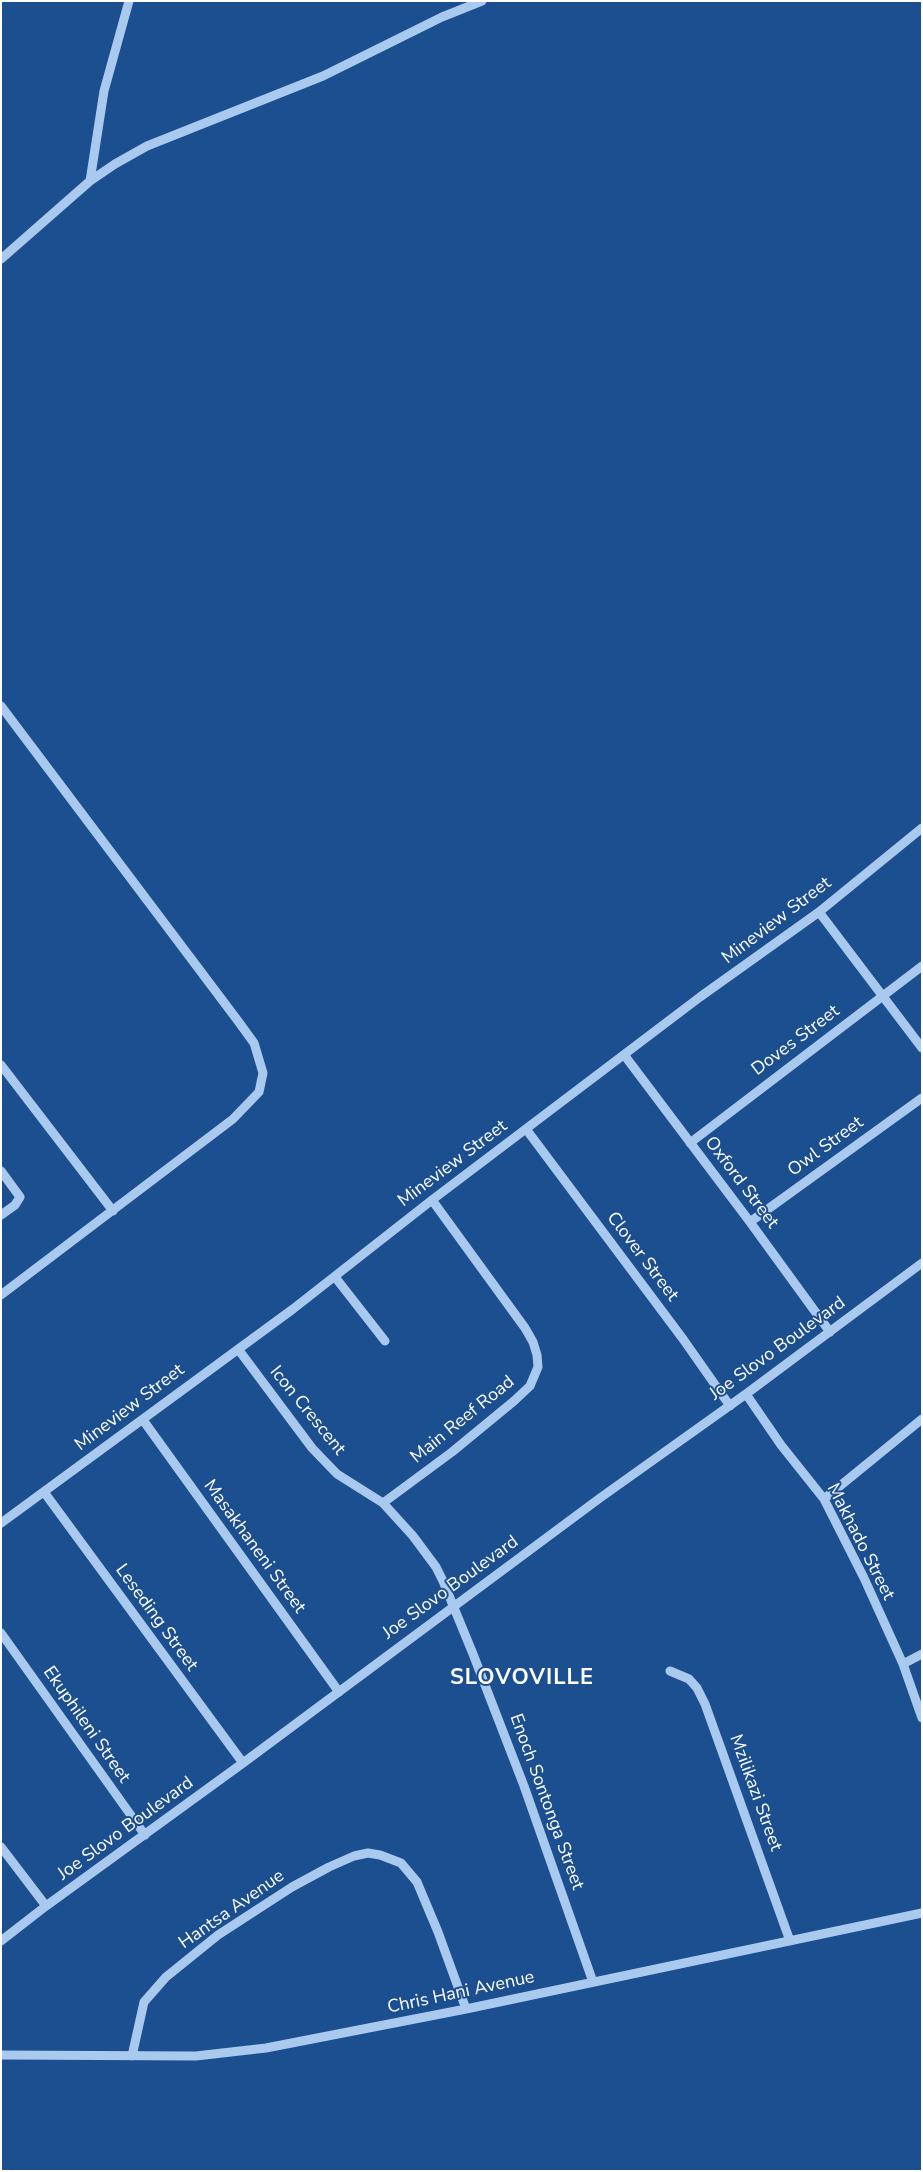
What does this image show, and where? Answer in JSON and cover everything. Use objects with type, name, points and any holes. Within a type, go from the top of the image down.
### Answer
[{"type":"street","points":[[90,181],[104,91],[128,1]]},
{"type":"street","points":[[1,258],[90,181],[147,146],[322,76],[442,17],[482,1]]},
{"type":"street","points":[[1,706],[254,1043],[261,1063],[262,1082],[259,1092],[251,1103],[233,1119],[1,1295]]},
{"type":"street","name":"Mineview Street","points":[[1,1522],[143,1420],[194,1380],[335,1277],[432,1200],[700,997],[819,912],[922,828]]},
{"type":"street","points":[[819,912],[922,1048]]},
{"type":"street","name":"Doves Street","points":[[690,1143],[922,966]]},
{"type":"street","name":"Oxford Street","points":[[624,1056],[750,1222],[830,1332]]},
{"type":"street","points":[[1,1065],[113,1211]]},
{"type":"street","name":"Owl Street","points":[[750,1222],[922,1098]]},
{"type":"street","name":"Clover Street","points":[[526,1130],[683,1339],[730,1406]]},
{"type":"street","points":[[1,1170],[20,1197],[15,1205],[1,1215]]},
{"type":"street","name":"Main Reef Road","points":[[383,1503],[452,1452],[514,1401],[530,1386],[538,1367],[534,1342],[432,1200]]},
{"type":"street","name":"Joe Slovo Boulevard","points":[[1,1941],[46,1906],[340,1692],[377,1662],[730,1406],[922,1263]]},
{"type":"street","points":[[335,1277],[385,1341]]},
{"type":"street","name":"Icon Crescent","points":[[238,1349],[312,1448],[337,1474],[383,1503],[414,1536],[436,1567],[454,1607]]},
{"type":"street","name":"Makhado Street","points":[[746,1394],[781,1445],[824,1499],[864,1578],[902,1664],[922,1718]]},
{"type":"street","points":[[824,1499],[922,1419]]},
{"type":"street","name":"Masakhaneni Street","points":[[143,1420],[340,1692]]},
{"type":"street","name":"Leseding Street","points":[[44,1492],[243,1763]]},
{"type":"street","name":"Enoch Sontonga Street","points":[[454,1607],[524,1786],[593,1982]]},
{"type":"street","name":"Ekuphileni Street","points":[[1,1633],[144,1835]]},
{"type":"street","points":[[902,1664],[922,1654]]},
{"type":"street","name":"Mzilikazi Street","points":[[670,1671],[689,1679],[698,1688],[731,1772],[790,1941]]},
{"type":"street","points":[[1,1847],[46,1906]]},
{"type":"street","name":"Hantsa Avenue","points":[[132,2056],[144,2002],[166,1977],[218,1935],[292,1887],[354,1856],[368,1854],[380,1855],[401,1863],[417,1882],[426,1901],[466,2009]]},
{"type":"street","name":"Chris Hani Avenue","points":[[1,2055],[196,2056],[266,2048],[466,2009],[922,1913]]},
{"type":"district","name":"SLOVOVILLE","points":[[522,1679]]}]
